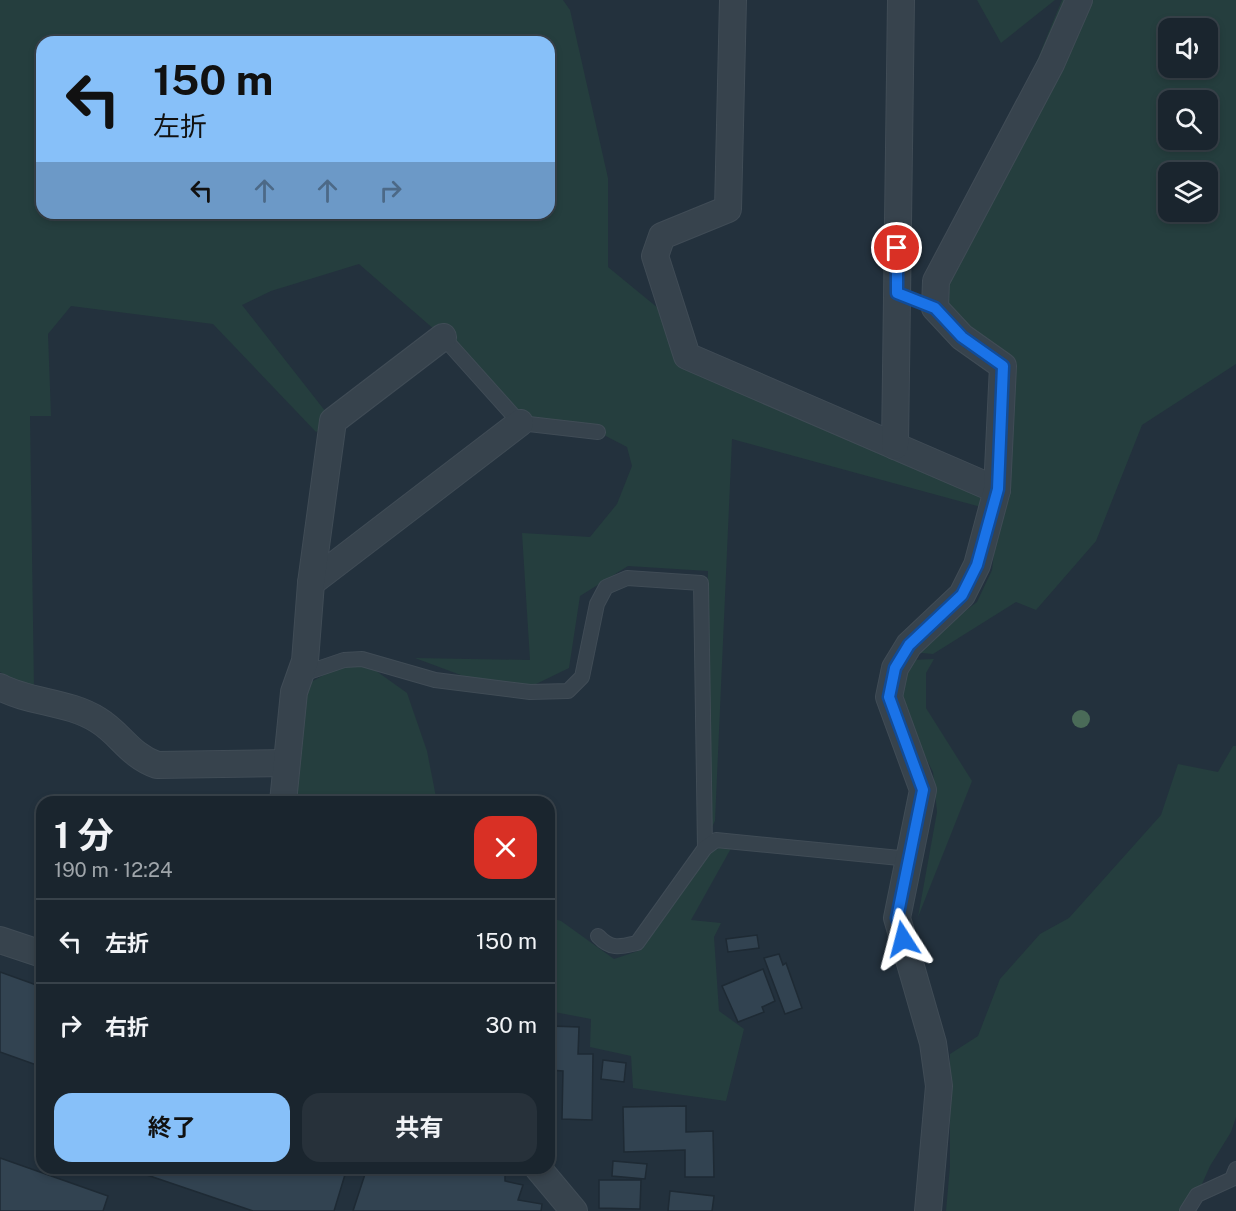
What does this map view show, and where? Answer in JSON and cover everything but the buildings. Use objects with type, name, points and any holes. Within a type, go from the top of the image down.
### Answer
[{"type":"street","points":[[733,0],[728,209],[662,236],[655,256],[687,356],[998,489]]},
{"type":"street","points":[[895,446],[901,0]]},
{"type":"street","points":[[935,308],[936,281],[1051,64],[1079,0]]},
{"type":"street","points":[[897,293],[935,308],[962,337],[1003,366],[998,489],[977,565],[962,595],[909,645],[895,668],[889,697],[923,790],[897,918],[933,1043],[939,1086],[928,1211]]},
{"type":"street","points":[[283,796],[294,692],[305,662],[311,583],[333,421],[443,337]]},
{"type":"street","points":[[311,583],[520,423]]},
{"type":"street","points":[[0,687],[72,707],[99,721],[141,759],[157,765],[286,762]]},
{"type":"street","points":[[1,933],[36,951]]},
{"type":"street","points":[[543,1174],[574,1211]]},
{"type":"lane","points":[[443,337],[520,423],[598,432]]},
{"type":"lane","points":[[300,675],[344,660],[362,659],[435,680],[530,692],[568,691],[582,677],[597,604],[606,587],[627,578],[701,583],[705,848]]},
{"type":"lane","points":[[598,936],[607,946],[619,948],[637,943],[705,848],[716,840],[910,859]]},
{"type":"lane","points":[[1187,1211],[1197,1195],[1232,1179],[1236,1169]]},
{"type":"green space","points":[[0,0],[563,0],[570,10],[608,178],[608,267],[675,322],[687,356],[980,482],[981,507],[732,439],[715,821],[705,841],[703,715],[708,571],[628,566],[580,596],[569,668],[534,685],[466,677],[415,658],[530,660],[522,533],[590,537],[617,504],[632,466],[627,447],[598,432],[522,423],[443,337],[359,264],[271,291],[242,305],[333,421],[316,432],[213,324],[71,306],[48,334],[51,416],[30,416],[34,690],[0,672]]},
{"type":"green space","points":[[977,0],[1055,0],[1001,43]]},
{"type":"green space","points":[[1062,0],[1236,0],[1236,364],[1142,425],[1096,541],[1036,610],[1016,602],[933,654],[912,652],[977,602],[992,570],[1016,365],[935,308]]},
{"type":"green space","points":[[934,659],[926,673],[926,708],[972,781],[918,917],[937,812],[933,772],[907,721],[898,693],[911,660]]},
{"type":"green space","points":[[342,665],[372,668],[407,693],[427,751],[436,796],[284,796],[297,720],[311,682]]},
{"type":"green space","points":[[1233,746],[1236,746],[1236,1117],[1231,1132],[1210,1166],[1190,1211],[946,1211],[950,1166],[950,1054],[978,1036],[1000,979],[1040,934],[1069,918],[1161,815],[1178,764],[1218,772]]},
{"type":"green space","points":[[734,843],[691,920],[721,923],[714,937],[719,1011],[744,1029],[726,1101],[633,1088],[631,1056],[590,1047],[591,1019],[555,1012],[555,919],[614,959],[641,950],[707,853]]},
{"type":"route","points":[[897,248],[897,293],[935,308],[962,337],[1003,366],[998,489],[977,565],[962,595],[909,645],[895,668],[889,697],[923,790],[897,918],[903,939]]}]
